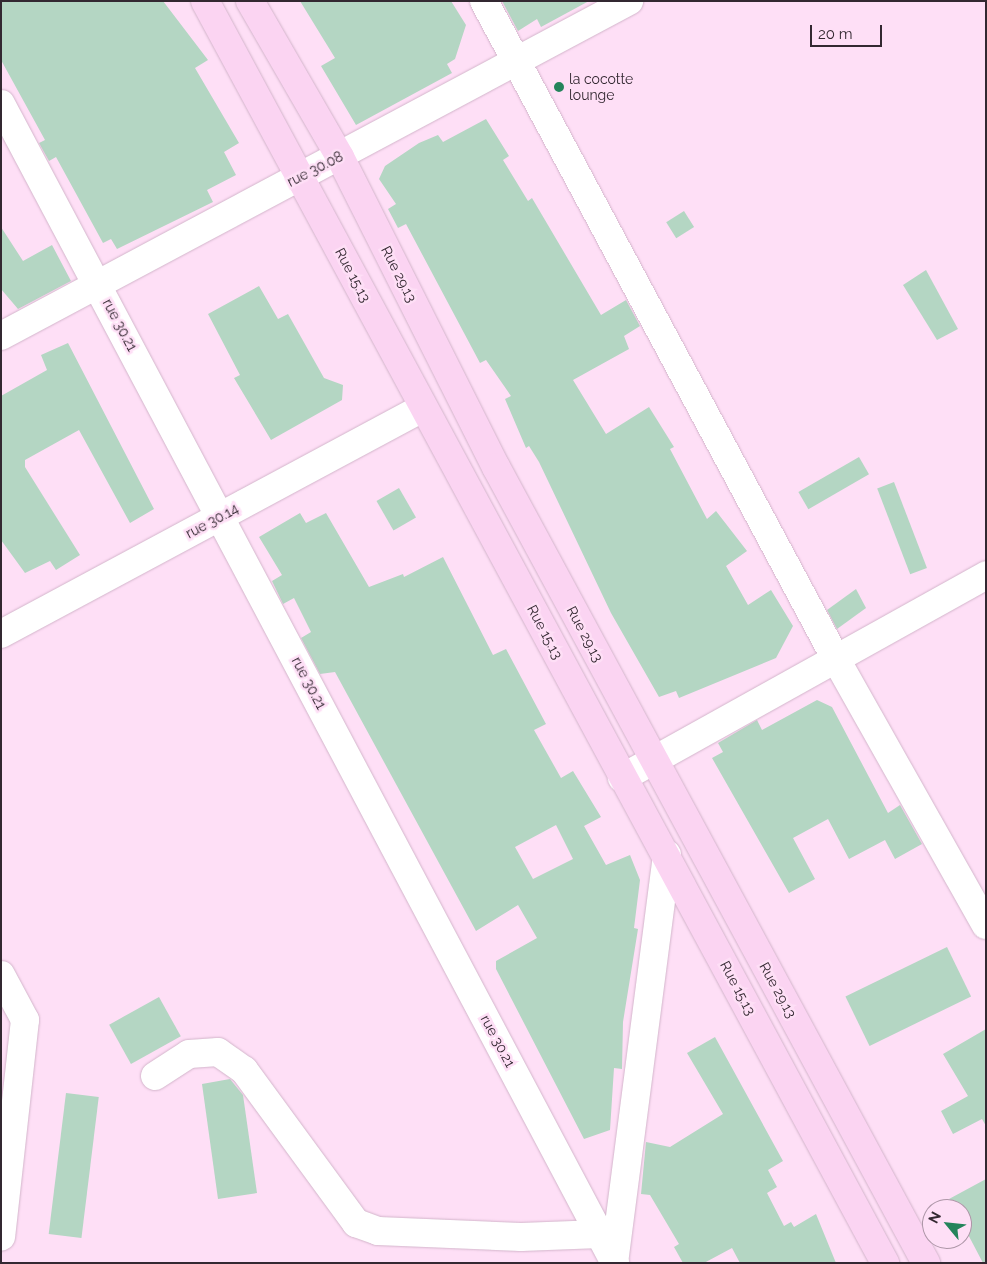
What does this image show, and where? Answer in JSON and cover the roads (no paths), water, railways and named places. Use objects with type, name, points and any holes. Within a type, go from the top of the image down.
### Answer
[{"type":"main road","name":"Rue 15.13","points":[[205,1],[301,176],[423,408],[622,778],[667,854],[885,1263]]},
{"type":"main road","name":"Rue 29.13","points":[[250,1],[340,157],[496,468],[926,1263]]},
{"type":"street","points":[[484,1],[518,58],[837,661],[986,925]]},
{"type":"street","name":"rue 30.08","points":[[1,336],[340,157],[518,58],[629,1]]},
{"type":"street","name":"rue 30.21","points":[[1,104],[8,135],[98,284],[614,1262]]},
{"type":"street","name":"rue 30.14","points":[[1,634],[423,408]]},
{"type":"street","points":[[622,778],[837,661],[986,575]]},
{"type":"street","points":[[614,1262],[667,854]]},
{"type":"street","points":[[1,976],[26,1020],[1,1237]]},
{"type":"street","points":[[155,1076],[189,1054],[218,1052],[244,1070],[356,1223],[378,1231],[521,1237],[600,1234]]},
{"type":"place","name":"la cocotte lounge","points":[[559,87]]}]
